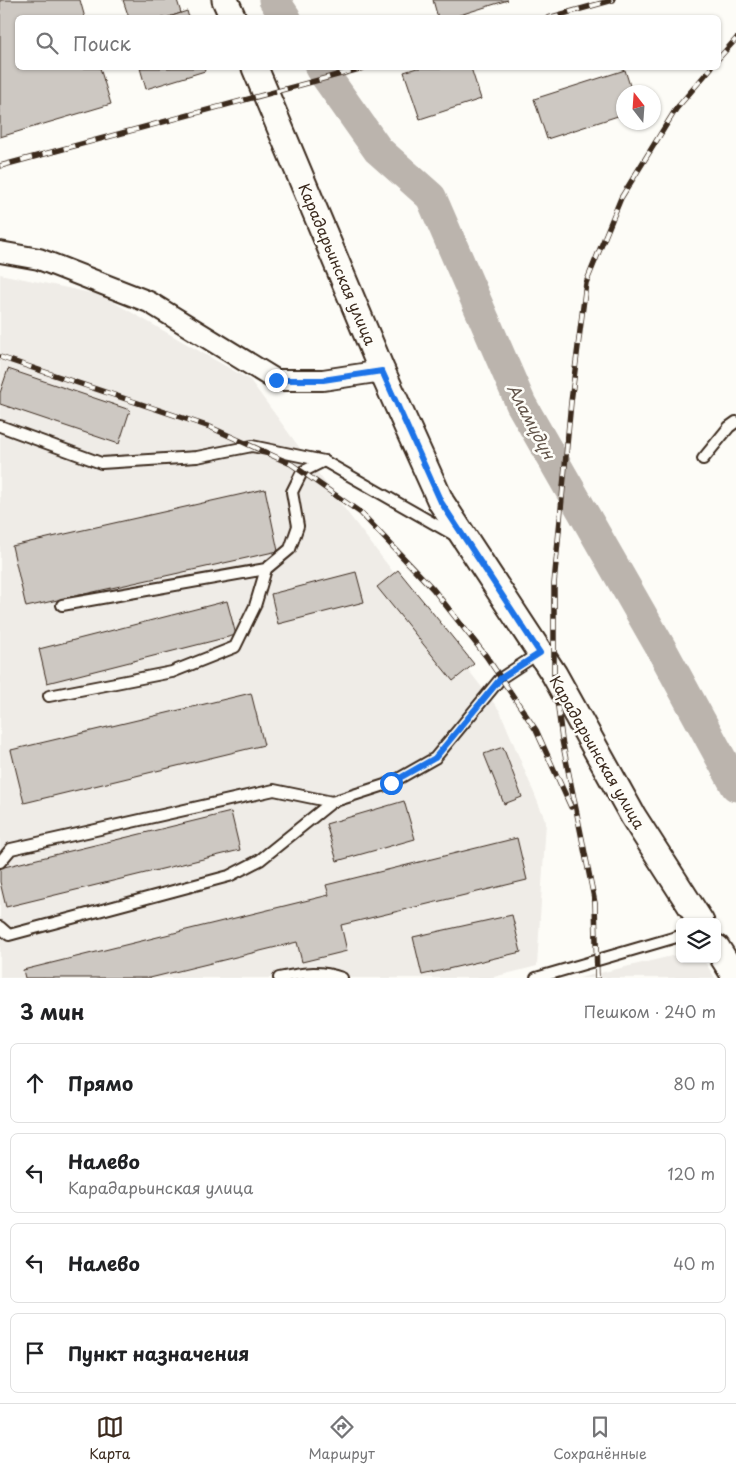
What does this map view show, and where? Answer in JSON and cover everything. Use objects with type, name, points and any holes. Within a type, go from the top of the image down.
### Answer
[{"type":"street","points":[[225,0],[232,15]]},
{"type":"street","name":"Карадарьинская улица","points":[[256,70],[382,371],[441,502],[554,674],[633,816],[698,918]]},
{"type":"street","points":[[0,252],[39,259],[149,302],[276,380],[323,380],[382,371]]},
{"type":"street","points":[[721,954],[736,978]]},
{"type":"lane","points":[[703,459],[729,426],[736,422]]},
{"type":"lane","points":[[0,426],[101,463],[198,457],[252,446],[324,460],[467,542]]},
{"type":"lane","points":[[62,606],[266,569],[290,549],[298,526],[292,492],[302,472],[324,460]]},
{"type":"lane","points":[[49,696],[172,672],[235,647],[255,606],[266,569]]},
{"type":"lane","points":[[0,927],[9,935],[229,876],[260,860],[332,802],[391,783],[435,758],[501,678],[540,653]]},
{"type":"lane","points":[[0,862],[11,849],[274,790],[332,802]]},
{"type":"lane","points":[[536,978],[676,937]]},
{"type":"lane","points":[[279,978],[304,972],[327,973],[342,978]]},
{"type":"shaded area","points":[[0,274],[101,295],[250,380],[337,499],[500,711],[546,822],[537,966],[490,978],[0,978]]},
{"type":"shaded area","points":[[676,955],[676,963],[706,963],[715,978],[579,978]]},
{"type":"building","points":[[0,0],[80,0],[84,15],[15,15],[15,70],[101,70],[111,104],[0,137]]},
{"type":"building","points":[[123,0],[177,0],[181,13],[175,15],[128,15]]},
{"type":"building","points":[[433,0],[508,0],[460,15],[437,15]]},
{"type":"building","points":[[187,11],[188,15],[175,15]]},
{"type":"building","points":[[141,70],[205,71],[146,89]]},
{"type":"building","points":[[410,70],[472,70],[481,99],[420,119],[404,72]]},
{"type":"building","points":[[625,70],[630,85],[616,85],[616,117],[547,139],[534,99]]},
{"type":"building","points":[[8,369],[130,410],[119,444],[0,404],[0,393]]},
{"type":"building","points":[[265,489],[278,551],[26,607],[12,546]]},
{"type":"building","points":[[398,570],[474,664],[453,681],[377,587]]},
{"type":"building","points":[[356,572],[364,602],[278,624],[271,594]]},
{"type":"building","points":[[227,601],[236,635],[47,683],[39,649]]},
{"type":"building","points":[[251,693],[264,745],[24,803],[11,750]]},
{"type":"building","points":[[503,747],[522,797],[504,804],[484,754]]},
{"type":"building","points":[[404,801],[415,839],[337,861],[326,824]]},
{"type":"building","points":[[231,812],[240,850],[6,907],[0,882],[0,868]]},
{"type":"building","points":[[517,838],[527,880],[341,925],[347,951],[302,962],[297,942],[150,978],[25,978],[23,970],[329,895],[326,885]]},
{"type":"building","points":[[512,915],[521,952],[422,975],[413,937]]},
{"type":"waterway","name":"Аламүдүн","points":[[274,0],[284,15]]},
{"type":"waterway","name":"Аламүдүн","points":[[321,70],[378,150],[431,197],[521,404],[662,650],[736,786]]},
{"type":"railway","points":[[559,15],[613,0]]},
{"type":"railway","points":[[721,56],[736,39]]},
{"type":"railway","points":[[0,166],[356,70]]},
{"type":"railway","points":[[597,978],[595,903],[562,740],[554,674],[554,584],[571,402],[586,283],[621,198],[676,109],[709,70]]},
{"type":"railway","points":[[0,357],[210,427],[291,464],[361,513],[433,589],[486,656],[536,730],[571,807]]},
{"type":"route","points":[[276,380],[323,380],[382,371],[441,502],[540,653],[501,678],[435,758],[391,783]]}]
